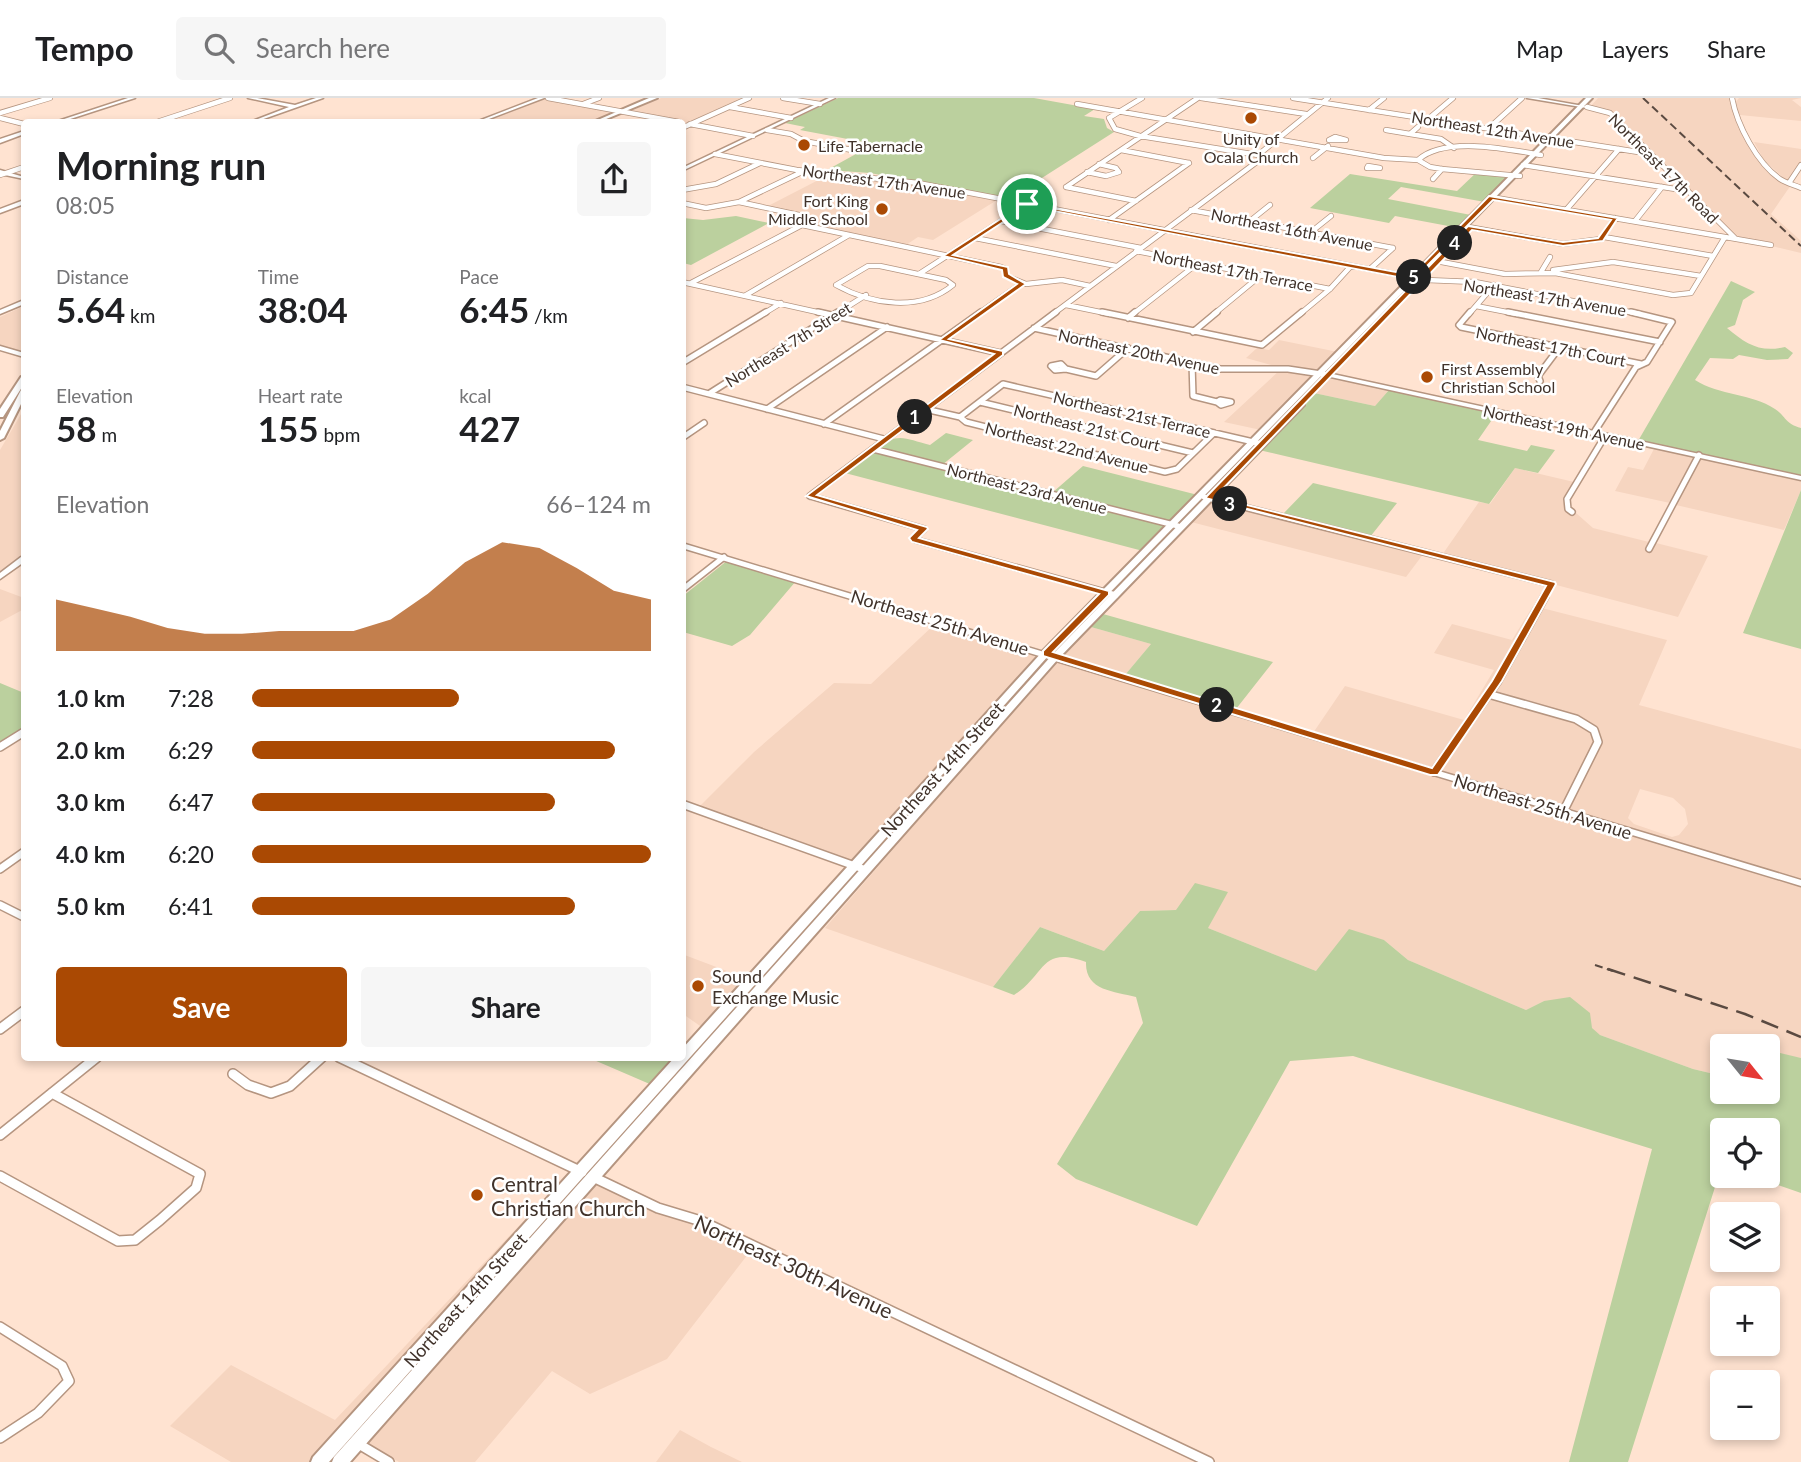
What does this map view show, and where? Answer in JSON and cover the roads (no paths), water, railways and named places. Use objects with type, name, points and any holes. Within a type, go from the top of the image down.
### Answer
[{"type":"main road","points":[[603,119],[654,98]]},
{"type":"main road","name":"Northeast 14th Street","points":[[1051,655],[1115,595],[1257,443],[1586,104],[1596,98]]},
{"type":"main road","points":[[0,415],[21,384]]},
{"type":"main road","points":[[0,438],[21,398]]},
{"type":"main road","name":"Northeast 14th Street","points":[[340,1462],[587,1174],[1105,593],[1177,526]]},
{"type":"main road","name":"Northeast 14th Street","points":[[319,1462],[587,1174]]},
{"type":"street","points":[[0,116],[50,98]]},
{"type":"street","points":[[66,119],[133,98]]},
{"type":"street","points":[[155,119],[219,98]]},
{"type":"street","points":[[166,119],[230,98]]},
{"type":"street","points":[[250,98],[295,107]]},
{"type":"street","points":[[261,119],[321,98]]},
{"type":"street","points":[[486,119],[542,98]]},
{"type":"street","points":[[548,98],[659,119]]},
{"type":"street","points":[[583,104],[599,98]]},
{"type":"street","points":[[690,124],[749,98]]},
{"type":"street","points":[[783,98],[820,104]]},
{"type":"street","points":[[686,168],[833,98]]},
{"type":"street","points":[[1085,98],[1077,104],[1384,158],[1418,160],[1430,167],[1442,169],[1517,175]]},
{"type":"street","points":[[1142,98],[1109,118],[1115,129],[1140,136],[1258,155],[1328,98]]},
{"type":"street","points":[[1136,201],[1066,187],[1199,98],[1306,114]]},
{"type":"street","name":"Northeast 12th Avenue","points":[[1293,98],[1426,121],[1651,154]]},
{"type":"street","points":[[1369,110],[1384,98]]},
{"type":"street","points":[[1426,121],[1453,98]]},
{"type":"street","points":[[1488,129],[1522,98]]},
{"type":"street","points":[[1529,98],[1586,104]]},
{"type":"street","points":[[1734,100],[1762,159],[1778,177],[1801,187]]},
{"type":"street","points":[[272,102],[278,119]]},
{"type":"street","name":"Northeast 17th Road","points":[[1586,104],[1610,113],[1735,239]]},
{"type":"street","points":[[729,107],[791,118]]},
{"type":"street","points":[[0,116],[21,123]]},
{"type":"street","points":[[686,124],[753,136]]},
{"type":"street","points":[[1410,134],[1418,127]]},
{"type":"street","points":[[767,130],[791,134],[804,141],[852,150]]},
{"type":"street","points":[[1386,130],[1441,139],[1454,148]]},
{"type":"street","points":[[0,141],[21,134]]},
{"type":"street","points":[[1313,158],[1334,142]]},
{"type":"street","points":[[1418,160],[1420,154],[1429,151],[1454,148],[1502,148],[1538,154]]},
{"type":"street","points":[[1566,211],[1619,149]]},
{"type":"street","points":[[1109,220],[1189,163],[1121,150]]},
{"type":"street","name":"Northeast 17th Avenue","points":[[715,154],[805,171],[887,178],[1417,279],[1494,285],[1671,320],[1660,342]]},
{"type":"street","points":[[1115,595],[916,540],[914,538],[924,529],[810,496],[1258,161],[1261,158],[1258,155]]},
{"type":"street","points":[[1375,166],[1384,158]]},
{"type":"street","points":[[686,189],[716,184],[760,163]]},
{"type":"street","points":[[1086,172],[1106,176],[1119,172],[1116,168],[1099,164]]},
{"type":"street","points":[[1789,183],[1801,165]]},
{"type":"street","points":[[1,173],[21,166]]},
{"type":"street","points":[[1527,166],[1688,191]]},
{"type":"street","points":[[1433,179],[1442,169]]},
{"type":"street","points":[[686,204],[706,208],[739,202],[805,171]]},
{"type":"street","points":[[1,173],[21,177]]},
{"type":"street","points":[[1635,221],[1662,187]]},
{"type":"street","points":[[1495,198],[1771,245]]},
{"type":"street","points":[[739,202],[799,215],[804,220],[802,225]]},
{"type":"street","points":[[0,211],[21,203]]},
{"type":"street","points":[[919,274],[1027,204]]},
{"type":"street","points":[[1250,221],[1269,205]]},
{"type":"street","name":"Northeast 16th Avenue","points":[[1191,210],[1392,248],[1370,270]]},
{"type":"street","points":[[1311,232],[1331,216]]},
{"type":"street","points":[[1604,237],[1602,235],[1615,218]]},
{"type":"street","name":"Northeast 17th Terrace","points":[[1001,220],[1330,289]]},
{"type":"street","points":[[691,284],[802,225],[1006,269],[1006,275],[1022,284]]},
{"type":"street","points":[[1467,227],[1563,244],[1604,237],[1713,256]]},
{"type":"street","points":[[746,295],[849,235]]},
{"type":"street","points":[[1542,272],[1673,295],[1691,293],[1725,237]]},
{"type":"street","points":[[975,238],[1116,266]]},
{"type":"street","points":[[1542,272],[1550,257]]},
{"type":"street","points":[[1435,260],[1505,274],[1613,262],[1701,276]]},
{"type":"street","points":[[1128,318],[1198,263]]},
{"type":"street","name":"Northeast 7th Street","points":[[866,295],[836,285],[868,266],[919,274]]},
{"type":"street","points":[[1066,305],[1262,345],[1330,289],[1351,266]]},
{"type":"street","points":[[866,295],[910,304],[924,304],[953,285],[946,280],[919,274]]},
{"type":"street","points":[[1193,332],[1260,276]]},
{"type":"street","points":[[824,424],[1022,284],[1065,280],[1090,286]]},
{"type":"street","points":[[686,283],[1000,353]]},
{"type":"street","points":[[1494,285],[1476,306],[1660,342],[1647,362],[1636,367],[1593,434]]},
{"type":"street","name":"Northeast 7th Street","points":[[710,393],[866,295]]},
{"type":"street","points":[[0,312],[21,303]]},
{"type":"street","points":[[686,361],[782,303]]},
{"type":"street","name":"Northeast 17th Court","points":[[1476,306],[1459,325],[1461,327],[1641,364]]},
{"type":"street","points":[[767,409],[887,327]]},
{"type":"street","name":"Northeast 20th Avenue","points":[[1034,328],[1227,370],[1287,369],[1324,375]]},
{"type":"street","points":[[0,348],[21,354]]},
{"type":"street","points":[[1066,369],[1096,376],[1128,348]]},
{"type":"street","points":[[1540,381],[1538,376],[1559,348]]},
{"type":"street","points":[[1192,363],[1193,396],[1217,402]]},
{"type":"street","name":"Northeast 19th Avenue","points":[[1324,375],[1801,478]]},
{"type":"street","name":"Northeast 21st Terrace","points":[[980,402],[1003,384],[1257,443]]},
{"type":"street","points":[[686,388],[884,439]]},
{"type":"street","points":[[960,417],[980,402]]},
{"type":"street","name":"Northeast 21st Court","points":[[980,402],[1194,453]]},
{"type":"street","name":"Northeast 22nd Avenue","points":[[925,409],[960,417],[966,422],[1170,472],[1194,453]]},
{"type":"street","points":[[686,435],[704,423]]},
{"type":"street","points":[[1194,453],[1214,433]]},
{"type":"street","points":[[1572,512],[1568,509],[1567,499],[1605,436]]},
{"type":"street","name":"Northeast 23rd Avenue","points":[[873,449],[1177,526]]},
{"type":"street","points":[[1649,549],[1699,455]]},
{"type":"street","points":[[1205,497],[1551,584],[1488,694],[1434,772]]},
{"type":"street","name":"Northeast 25th Avenue","points":[[686,546],[1801,883]]},
{"type":"street","points":[[686,587],[724,557]]},
{"type":"street","points":[[0,577],[21,563]]},
{"type":"street","points":[[1488,694],[1576,719],[1588,724],[1598,737],[1598,742],[1563,812]]},
{"type":"street","points":[[0,747],[21,734]]},
{"type":"street","points":[[686,805],[860,868]]},
{"type":"street","points":[[0,869],[21,854]]},
{"type":"street","points":[[0,905],[21,916]]},
{"type":"street","points":[[0,1029],[21,1013]]},
{"type":"street","points":[[0,1017],[10,1022]]},
{"type":"street","points":[[0,1135],[92,1061]]},
{"type":"street","points":[[233,1074],[243,1083],[270,1096],[281,1093],[317,1061]]},
{"type":"street","name":"Northeast 30th Avenue","points":[[347,1061],[658,1208],[701,1221],[1209,1462]]},
{"type":"street","points":[[0,1176],[118,1241],[135,1240],[196,1188],[200,1174],[52,1093]]},
{"type":"street","points":[[0,1327],[62,1366],[69,1381],[57,1396],[31,1419],[0,1438]]},
{"type":"street","points":[[356,1443],[388,1462]]},
{"type":"railway","points":[[1643,98],[1801,246]]},
{"type":"railway","points":[[1595,965],[1613,971]]},
{"type":"railway","points":[[1608,969],[1745,1014],[1801,1037]]},
{"type":"place","name":"Unity of Ocala Church","points":[[1251,118]]},
{"type":"place","name":"Life Tabernacle","points":[[804,145]]},
{"type":"place","name":"Fort King Middle School","points":[[882,209]]},
{"type":"place","name":"First Assembly Christian School","points":[[1427,377]]},
{"type":"place","name":"Sound Exchange Music","points":[[698,986]]},
{"type":"place","name":"Central Christian Church","points":[[477,1195]]}]
